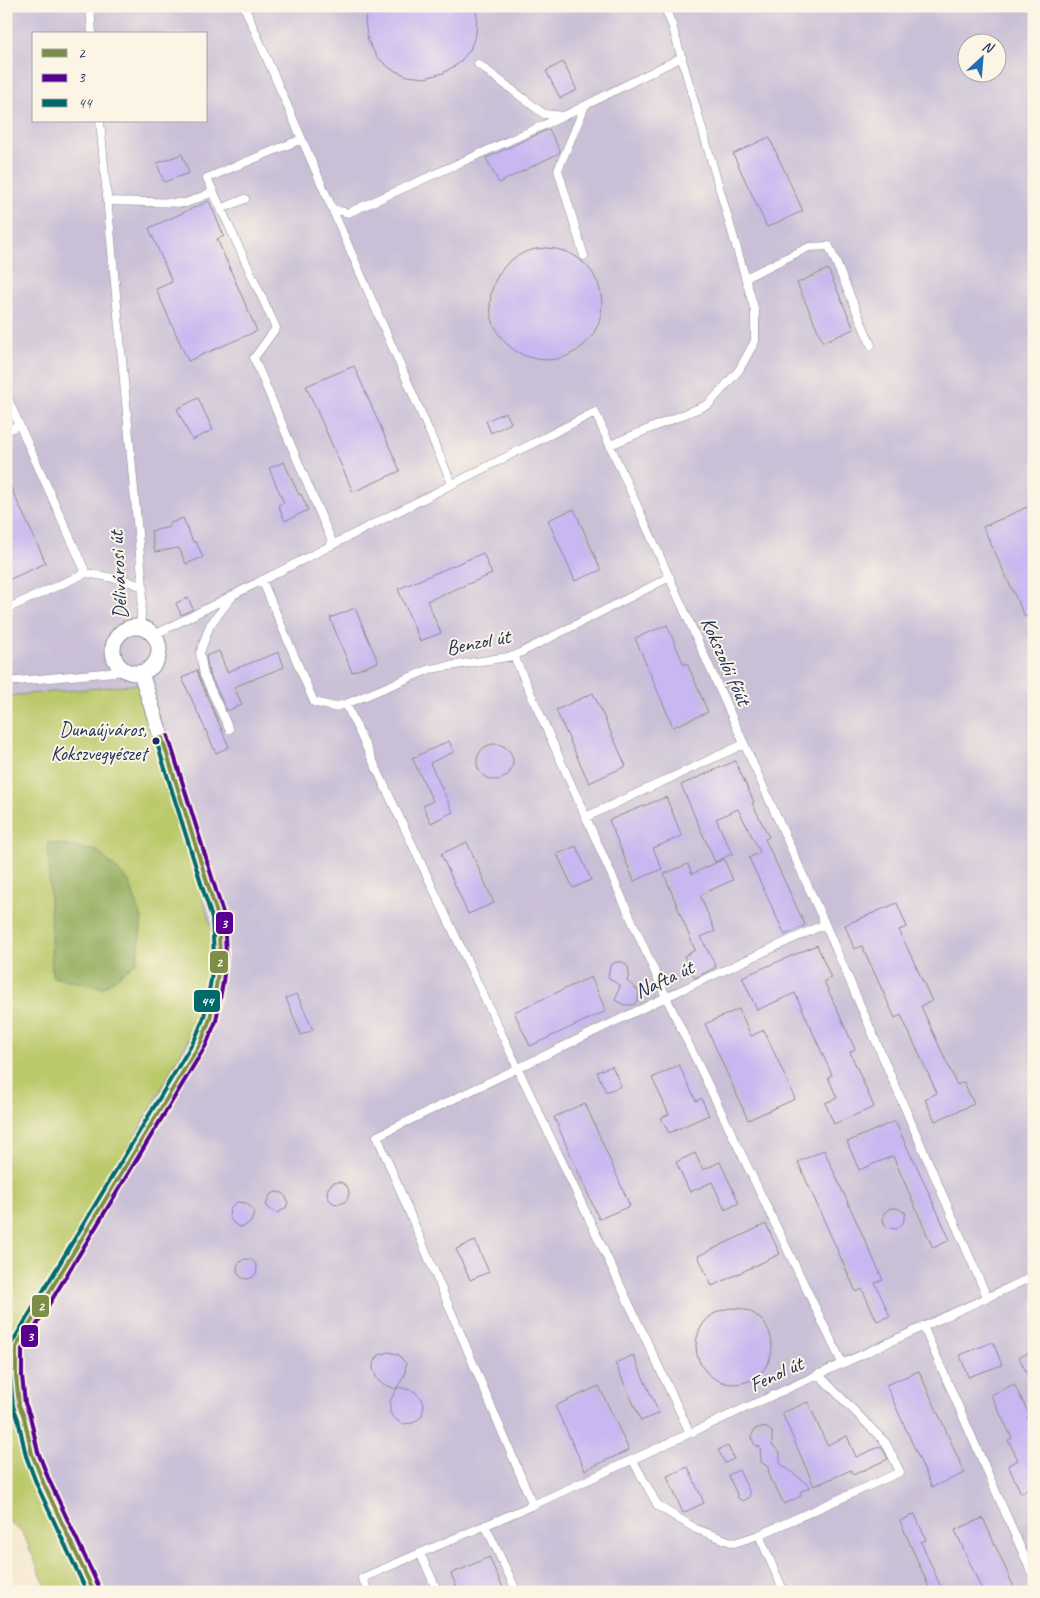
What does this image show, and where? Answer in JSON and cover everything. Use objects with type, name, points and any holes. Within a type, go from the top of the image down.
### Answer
[{"type":"street","name":"Délivárosi út","points":[[140,627],[154,635],[160,650],[155,665],[142,673]]},
{"type":"street","points":[[6,1362],[201,1042],[210,1020],[220,955],[218,917],[142,673],[125,671],[114,659],[114,643],[124,630],[140,627]]},
{"type":"street","points":[[16,1347],[19,1405]]},
{"type":"street","points":[[6,1392],[14,1397],[19,1405],[24,1417],[32,1454],[42,1482],[94,1592]]},
{"type":"lane","points":[[90,6],[92,32]]},
{"type":"lane","points":[[154,635],[452,484],[244,6]]},
{"type":"lane","points":[[610,444],[709,404],[739,370],[756,341],[755,311],[682,57],[664,6]]},
{"type":"lane","points":[[332,209],[348,214],[564,116],[682,57]]},
{"type":"lane","points":[[478,64],[544,114],[564,116]]},
{"type":"lane","points":[[584,256],[558,170],[585,106]]},
{"type":"lane","name":"Délivárosi út","points":[[100,122],[143,587],[140,627]]},
{"type":"lane","points":[[302,139],[207,178],[276,328],[254,358],[334,544]]},
{"type":"lane","points":[[107,201],[186,203],[213,192]]},
{"type":"lane","points":[[221,209],[245,200]]},
{"type":"lane","points":[[745,278],[809,247],[829,246],[871,345]]},
{"type":"lane","points":[[6,396],[86,573]]},
{"type":"lane","name":"Kokszolói főút","points":[[452,484],[595,412],[825,924],[987,1297]]},
{"type":"lane","points":[[6,431],[19,425]]},
{"type":"lane","points":[[6,609],[86,573],[125,580],[143,587]]},
{"type":"lane","name":"Benzol út","points":[[262,580],[314,702],[334,707],[346,704],[430,669],[514,656],[670,578]]},
{"type":"lane","points":[[229,729],[204,675],[200,653],[210,625],[235,594]]},
{"type":"lane","points":[[514,656],[666,997],[842,1363]]},
{"type":"lane","points":[[6,682],[125,671]]},
{"type":"lane","points":[[346,704],[690,1433]]},
{"type":"lane","points":[[586,817],[744,744]]},
{"type":"lane","name":"Nafta út","points":[[533,1504],[377,1136],[666,997],[825,924]]},
{"type":"lane","name":"Fenol út","points":[[369,1592],[362,1578],[533,1504],[1034,1276]]},
{"type":"lane","points":[[923,1326],[1034,1578]]},
{"type":"lane","points":[[632,1459],[658,1506],[696,1529],[734,1543],[759,1535],[900,1472],[886,1443],[818,1374]]},
{"type":"lane","points":[[485,1525],[517,1592]]},
{"type":"lane","points":[[759,1535],[784,1592]]},
{"type":"lane","points":[[420,1553],[438,1592]]},
{"type":"shaded area","points":[[6,6],[1034,6],[1034,1592],[95,1592],[31,1461],[21,1346],[143,684],[6,696]]},
{"type":"green space","points":[[143,684],[214,938],[200,1018],[21,1346],[31,1461],[95,1592],[48,1592],[23,1533],[6,1519],[6,696]]},
{"type":"green space","points":[[48,842],[97,851],[129,881],[142,919],[137,962],[103,988],[52,977]]},
{"type":"building","points":[[367,6],[474,6],[477,15],[476,33],[470,50],[458,64],[443,73],[425,78],[407,76],[391,69],[377,57],[368,41],[365,22]]},
{"type":"building","points":[[563,62],[577,90],[560,98],[546,71]]},
{"type":"building","points":[[549,129],[560,151],[559,153],[499,183],[486,158]]},
{"type":"building","points":[[769,137],[803,211],[767,227],[733,154]]},
{"type":"building","points":[[182,154],[189,173],[164,182],[157,163]]},
{"type":"building","points":[[209,201],[224,236],[217,239],[257,331],[188,361],[156,289],[172,282],[149,228]]},
{"type":"building","points":[[546,248],[567,252],[585,265],[598,283],[602,304],[598,325],[585,343],[567,356],[546,360],[525,356],[507,343],[494,325],[490,304],[494,283],[507,265],[525,252]]},
{"type":"building","points":[[828,269],[854,329],[823,342],[797,283]]},
{"type":"building","points":[[354,366],[400,471],[353,492],[306,386]]},
{"type":"building","points":[[198,398],[213,430],[192,440],[177,409]]},
{"type":"building","points":[[506,412],[511,423],[491,433],[486,421]]},
{"type":"building","points":[[284,462],[308,510],[285,521],[278,505],[284,503],[269,468]]},
{"type":"building","points":[[6,477],[46,563],[6,581]]},
{"type":"building","points":[[1034,504],[1034,613],[1025,617],[983,527]]},
{"type":"building","points":[[574,509],[601,570],[575,581],[548,520]]},
{"type":"building","points":[[183,518],[193,542],[196,542],[203,557],[186,564],[179,548],[155,552],[151,531],[170,527],[168,524]]},
{"type":"building","points":[[483,553],[492,574],[427,601],[441,633],[420,641],[398,589]]},
{"type":"building","points":[[188,598],[193,609],[181,615],[176,603]]},
{"type":"building","points":[[355,608],[378,662],[352,672],[330,618]]},
{"type":"building","points":[[667,625],[684,665],[687,663],[708,712],[673,727],[635,638]]},
{"type":"building","points":[[219,651],[227,672],[279,652],[284,667],[234,687],[242,705],[227,711],[209,673],[206,656]]},
{"type":"building","points":[[197,670],[229,747],[216,753],[182,678]]},
{"type":"building","points":[[593,693],[626,766],[589,783],[556,710]]},
{"type":"building","points":[[449,741],[454,752],[430,763],[453,812],[431,823],[423,806],[433,801],[412,758]]},
{"type":"building","points":[[495,744],[502,745],[508,749],[512,755],[512,769],[508,775],[502,779],[495,780],[488,779],[482,775],[478,769],[477,762],[478,755],[482,749],[488,745]]},
{"type":"building","points":[[735,761],[754,802],[752,803],[769,837],[765,839],[805,925],[785,935],[749,858],[760,852],[738,809],[716,819],[732,854],[715,862],[681,785]]},
{"type":"building","points":[[666,797],[682,836],[653,848],[662,869],[634,881],[609,820]]},
{"type":"building","points":[[467,842],[494,903],[468,914],[441,854]]},
{"type":"building","points":[[576,846],[591,880],[573,888],[557,854]]},
{"type":"building","points":[[724,859],[733,880],[700,895],[715,931],[701,937],[716,967],[695,978],[684,956],[695,950],[664,874],[688,864],[692,874]]},
{"type":"building","points":[[897,903],[907,927],[899,930],[932,1001],[921,1006],[957,1085],[964,1082],[974,1104],[935,1121],[925,1099],[937,1093],[901,1015],[895,1018],[862,946],[854,949],[845,925]]},
{"type":"building","points":[[817,945],[831,978],[824,981],[855,1049],[850,1052],[874,1107],[834,1124],[825,1103],[837,1098],[828,1077],[832,1075],[795,993],[757,1010],[742,977]]},
{"type":"building","points":[[616,962],[623,962],[628,967],[627,981],[638,990],[639,997],[635,1004],[624,1005],[615,1000],[620,986],[608,977],[610,966]]},
{"type":"building","points":[[591,977],[606,1011],[530,1046],[514,1012]]},
{"type":"building","points":[[297,994],[313,1030],[301,1035],[286,998]]},
{"type":"building","points":[[739,1009],[751,1036],[764,1030],[795,1099],[748,1120],[705,1024]]},
{"type":"building","points":[[679,1065],[696,1101],[701,1098],[709,1115],[669,1133],[661,1118],[669,1114],[652,1078]]},
{"type":"building","points":[[612,1066],[621,1086],[606,1092],[597,1072]]},
{"type":"building","points":[[585,1103],[630,1206],[599,1219],[554,1117]]},
{"type":"building","points":[[895,1121],[950,1240],[933,1248],[893,1156],[859,1170],[847,1142]]},
{"type":"building","points":[[824,1150],[883,1280],[875,1283],[890,1316],[877,1321],[862,1289],[856,1292],[798,1162]]},
{"type":"building","points":[[695,1153],[703,1170],[720,1162],[739,1203],[725,1210],[712,1182],[690,1192],[676,1162]]},
{"type":"building","points":[[338,1182],[346,1185],[349,1193],[346,1201],[338,1204],[330,1201],[327,1193],[330,1185]]},
{"type":"building","points":[[276,1192],[283,1193],[288,1202],[286,1208],[277,1213],[266,1205],[270,1195]]},
{"type":"building","points":[[237,1202],[246,1203],[255,1211],[251,1222],[240,1227],[233,1223],[229,1216],[230,1208]]},
{"type":"building","points":[[890,1208],[897,1208],[906,1213],[903,1223],[896,1229],[886,1227],[883,1220],[884,1213]]},
{"type":"building","points":[[766,1224],[780,1254],[712,1286],[698,1256]]},
{"type":"building","points":[[475,1241],[489,1272],[470,1280],[456,1249]]},
{"type":"building","points":[[243,1259],[251,1259],[257,1265],[257,1273],[251,1279],[243,1279],[237,1273],[237,1265]]},
{"type":"building","points":[[734,1308],[748,1311],[761,1319],[769,1332],[772,1346],[769,1360],[761,1373],[748,1381],[734,1384],[720,1381],[707,1373],[699,1360],[696,1346],[699,1332],[707,1319],[720,1311]]},
{"type":"building","points":[[993,1342],[1002,1365],[968,1377],[960,1355]]},
{"type":"building","points":[[1034,1351],[1034,1389],[1019,1357]]},
{"type":"building","points":[[389,1352],[399,1355],[406,1364],[405,1375],[396,1389],[381,1383],[373,1369],[373,1364],[379,1355]]},
{"type":"building","points":[[633,1355],[659,1413],[641,1421],[615,1363]]},
{"type":"building","points":[[919,1371],[965,1473],[932,1487],[886,1385]]},
{"type":"building","points":[[1014,1384],[1030,1416],[1027,1417],[1034,1432],[1034,1487],[1021,1493],[1008,1465],[1018,1460],[1008,1440],[1012,1438],[991,1395]]},
{"type":"building","points":[[599,1386],[629,1450],[585,1470],[555,1406]]},
{"type":"building","points":[[398,1387],[414,1391],[422,1399],[424,1404],[422,1416],[413,1423],[402,1424],[390,1412],[390,1401]]},
{"type":"building","points":[[808,1402],[827,1445],[847,1436],[856,1457],[881,1446],[888,1459],[853,1475],[851,1470],[814,1486],[782,1413]]},
{"type":"building","points":[[767,1428],[772,1432],[772,1445],[780,1452],[780,1463],[811,1487],[800,1492],[801,1496],[784,1504],[770,1480],[768,1467],[761,1462],[760,1447],[755,1445],[752,1439],[755,1429]]},
{"type":"building","points":[[728,1446],[734,1459],[725,1463],[718,1450]]},
{"type":"building","points":[[688,1467],[704,1503],[683,1513],[667,1476]]},
{"type":"building","points":[[739,1470],[750,1493],[749,1498],[743,1501],[738,1498],[728,1475]]},
{"type":"building","points":[[915,1514],[926,1540],[921,1542],[943,1592],[931,1592],[900,1521]]},
{"type":"building","points":[[983,1518],[1016,1592],[983,1592],[955,1530]]},
{"type":"building","points":[[489,1557],[505,1592],[459,1592],[451,1574]]},
{"type":"transit line","name":"3","points":[[100,1589],[49,1480],[38,1452],[25,1403],[22,1349],[206,1045],[216,1021],[226,955],[224,916],[168,736]]},
{"type":"transit line","name":"2","points":[[94,1592],[32,1454],[24,1417],[19,1405],[16,1347],[201,1042],[210,1019],[220,955],[218,917],[162,738]]},
{"type":"transit line","name":"44","points":[[87,1592],[37,1485],[26,1456],[18,1419],[13,1406],[10,1346],[195,1039],[204,1017],[214,955],[212,918],[156,740]]},
{"type":"place","name":"Dunaújváros, Kokszvegyészet","points":[[156,741]]}]
